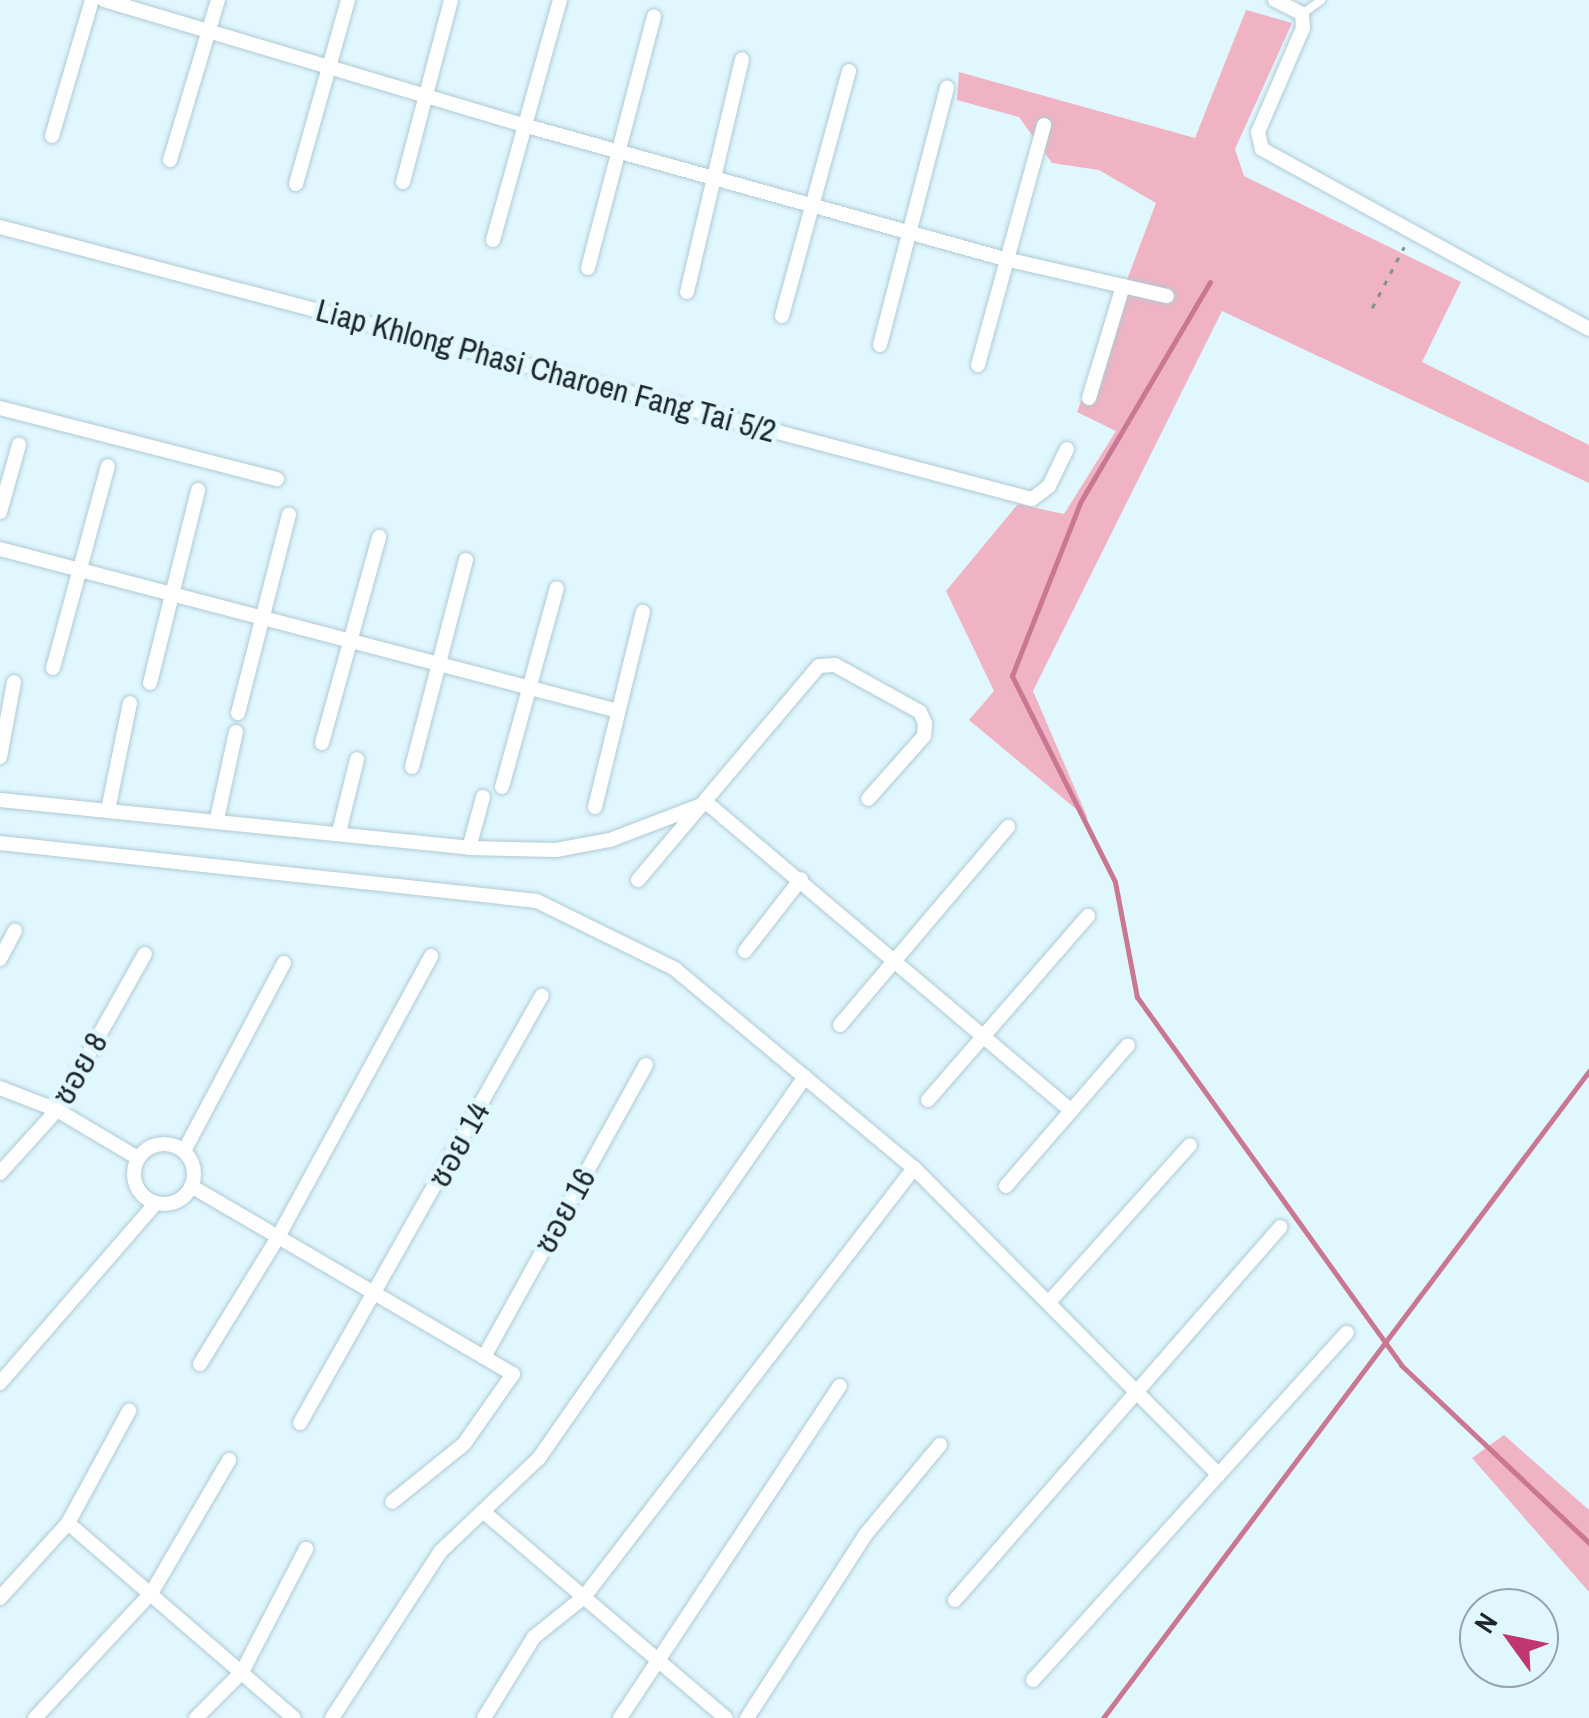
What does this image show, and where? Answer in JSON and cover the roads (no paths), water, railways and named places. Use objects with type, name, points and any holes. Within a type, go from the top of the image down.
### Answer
[{"type":"street","points":[[52,136],[92,0]]},
{"type":"street","points":[[104,0],[523,125],[1005,258],[1167,296]]},
{"type":"street","points":[[170,160],[218,0]]},
{"type":"street","points":[[296,184],[348,0]]},
{"type":"street","points":[[402,182],[451,0]]},
{"type":"street","points":[[493,240],[560,0]]},
{"type":"street","points":[[1275,0],[1302,14],[1302,28],[1258,132],[1262,149],[1589,329]]},
{"type":"street","points":[[588,268],[622,151],[654,18]]},
{"type":"street","points":[[687,292],[742,59]]},
{"type":"street","points":[[782,316],[849,70]]},
{"type":"street","points":[[880,345],[947,88]]},
{"type":"street","points":[[978,365],[1044,125]]},
{"type":"street","name":"Liap Khlong Phasi Charoen Fang Tai 5/2","points":[[0,226],[1032,499],[1050,486],[1067,450]]},
{"type":"street","points":[[1089,398],[1122,286]]},
{"type":"street","points":[[0,408],[277,479]]},
{"type":"street","points":[[0,512],[19,444]]},
{"type":"street","points":[[53,668],[83,570],[108,466]]},
{"type":"street","points":[[150,683],[198,490]]},
{"type":"street","points":[[238,714],[289,514]]},
{"type":"street","points":[[322,743],[379,536]]},
{"type":"street","points":[[0,548],[618,711]]},
{"type":"street","points":[[412,766],[442,664],[466,560]]},
{"type":"street","points":[[502,788],[557,588]]},
{"type":"street","points":[[594,807],[644,612]]},
{"type":"street","points":[[638,880],[707,803],[818,666],[834,664],[920,712],[925,724],[924,736],[868,799]]},
{"type":"street","points":[[0,757],[14,682]]},
{"type":"street","points":[[108,810],[130,703]]},
{"type":"street","points":[[217,818],[236,732]]},
{"type":"street","points":[[339,832],[357,759]]},
{"type":"street","points":[[469,848],[483,798]]},
{"type":"street","points":[[0,800],[217,818],[469,848],[556,850],[610,840],[707,803]]},
{"type":"street","points":[[707,803],[802,879],[1071,1112]]},
{"type":"street","points":[[840,1025],[1008,826]]},
{"type":"street","points":[[0,844],[537,901],[675,969],[914,1168],[1051,1300],[1218,1474]]},
{"type":"street","points":[[745,951],[802,879]]},
{"type":"street","points":[[928,1100],[1088,916]]},
{"type":"street","points":[[0,959],[15,931]]},
{"type":"street","name":"ซอย 8","points":[[0,1173],[57,1110],[145,954]]},
{"type":"street","points":[[200,1364],[278,1237],[431,956]]},
{"type":"street","points":[[184,1151],[284,963]]},
{"type":"street","name":"ซอย 14","points":[[300,1423],[542,996]]},
{"type":"street","points":[[1006,1186],[1128,1046]]},
{"type":"street","name":"ซอย 16","points":[[484,1357],[646,1065]]},
{"type":"street","points":[[332,1718],[441,1551],[539,1458],[805,1078]]},
{"type":"street","points":[[0,1088],[57,1110],[138,1158]]},
{"type":"street","points":[[164,1144],[184,1151],[192,1162],[191,1186],[173,1202],[156,1202],[138,1189],[138,1158],[164,1144]]},
{"type":"street","points":[[1051,1300],[1190,1145]]},
{"type":"street","points":[[484,1718],[534,1638],[584,1596],[914,1168]]},
{"type":"street","points":[[191,1186],[513,1374],[464,1444],[392,1502]]},
{"type":"street","points":[[0,1383],[156,1202]]},
{"type":"street","points":[[956,1600],[1280,1227]]},
{"type":"street","points":[[1033,1680],[1347,1333]]},
{"type":"street","points":[[620,1718],[656,1658],[840,1386]]},
{"type":"street","points":[[0,1598],[68,1523],[129,1410]]},
{"type":"street","points":[[747,1718],[866,1534],[940,1445]]},
{"type":"street","points":[[36,1718],[152,1592],[230,1460]]},
{"type":"street","points":[[485,1513],[726,1718]]},
{"type":"street","points":[[68,1523],[294,1718]]},
{"type":"street","points":[[196,1718],[242,1672],[306,1550]]},
{"type":"lane","points":[[1302,14],[1321,0]]},
{"type":"waterway","points":[[1210,282],[1080,503],[1012,676],[1115,882],[1137,997],[1401,1365],[1589,1543]]},
{"type":"waterway","points":[[1103,1718],[1589,1071]]}]
